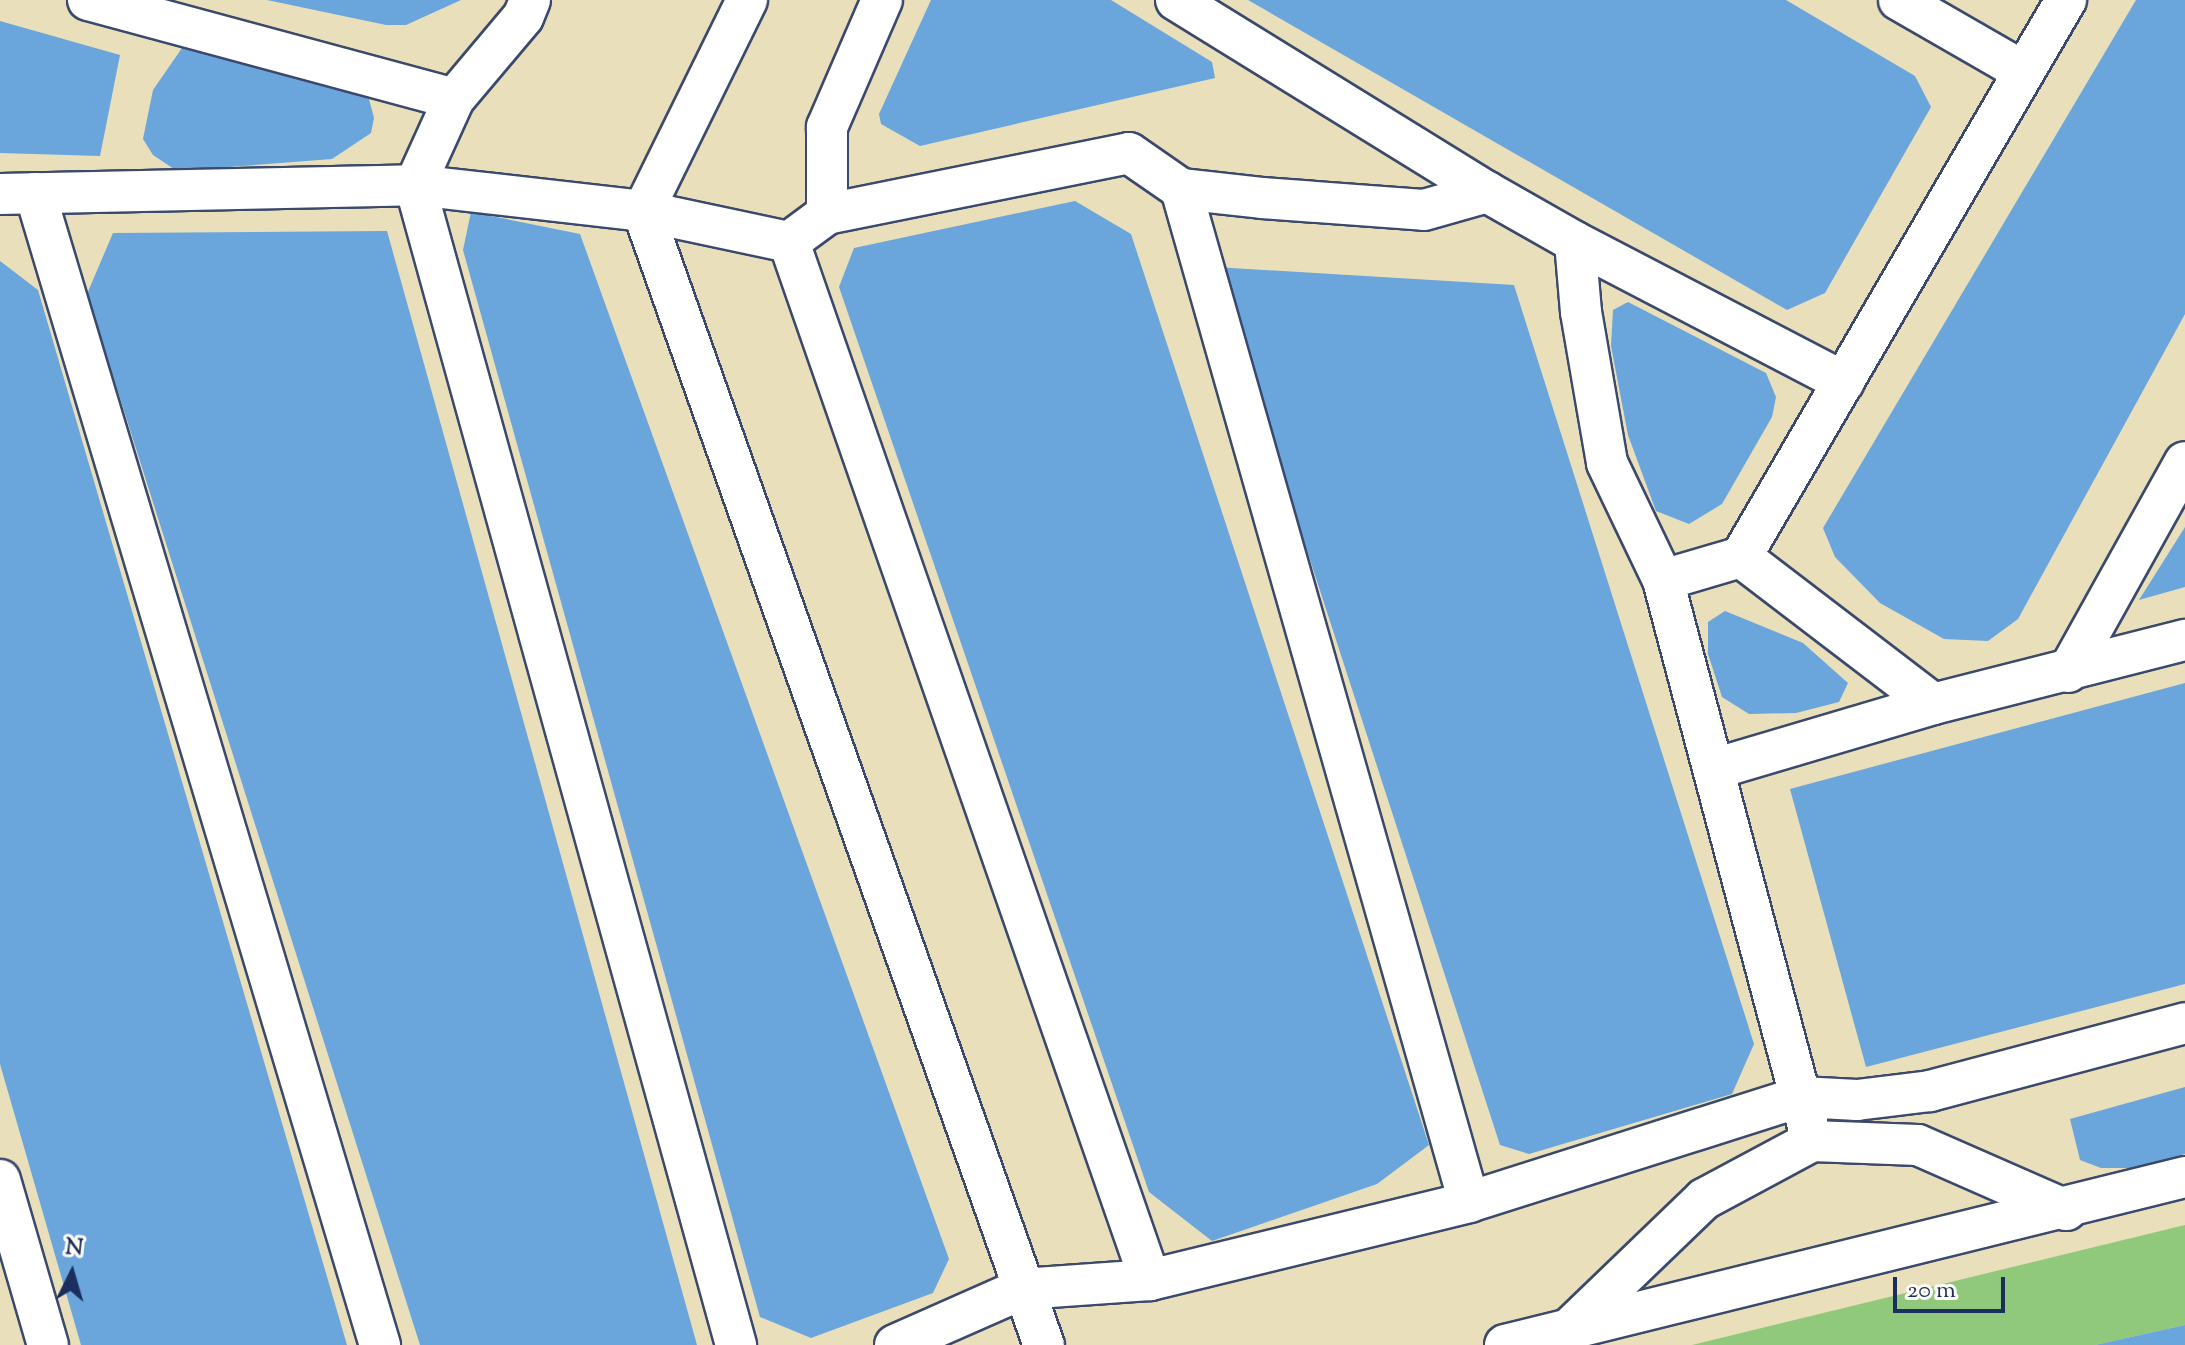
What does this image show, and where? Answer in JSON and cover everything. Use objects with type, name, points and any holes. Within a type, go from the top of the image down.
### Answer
[{"type":"lane","points":[[88,0],[454,99]]},
{"type":"lane","points":[[530,0],[523,17],[454,99],[415,185],[736,1345]]},
{"type":"lane","points":[[747,0],[643,211],[1044,1345]]},
{"type":"lane","points":[[827,214],[827,127],[882,0]]},
{"type":"lane","points":[[1176,0],[1487,192],[1575,242],[1844,382]]},
{"type":"lane","points":[[1899,0],[2024,72]]},
{"type":"lane","points":[[1663,580],[1741,557],[2066,0]]},
{"type":"lane","points":[[380,1345],[17,194],[415,185],[643,211],[789,242],[827,214],[1129,153],[1181,189],[1424,210],[1487,192]]},
{"type":"lane","points":[[1181,189],[1469,1202]]},
{"type":"lane","points":[[789,242],[1150,1280]]},
{"type":"lane","points":[[1575,242],[1581,312],[1607,463],[1663,580],[1812,1141]]},
{"type":"lane","points":[[2068,672],[2185,462]]},
{"type":"lane","points":[[1741,557],[1933,704]]},
{"type":"lane","points":[[1714,769],[1933,704],[2185,640]]},
{"type":"lane","points":[[895,1345],[1022,1289],[1150,1280],[1469,1202],[1801,1097],[1857,1100],[1930,1091],[2185,1023]]},
{"type":"lane","points":[[1570,1328],[1704,1199],[1812,1141],[1918,1145],[2066,1210]]},
{"type":"lane","points":[[1505,1345],[2066,1210],[2185,1177]]},
{"type":"lane","points":[[0,1180],[48,1345]]},
{"type":"green space","points":[[2185,1225],[2185,1325],[2095,1345],[1692,1345]]},
{"type":"water","points":[[267,0],[461,0],[406,25],[386,25]]},
{"type":"water","points":[[931,0],[1111,0],[1212,62],[1215,78],[920,146],[881,124],[879,114]]},
{"type":"water","points":[[1248,0],[1786,0],[1915,76],[1931,107],[1825,293],[1787,310]]},
{"type":"water","points":[[2136,0],[2185,0],[2185,314],[2018,619],[1988,641],[1944,639],[1880,603],[1835,557],[1823,528]]},
{"type":"water","points":[[0,21],[120,55],[100,156],[0,153]]},
{"type":"water","points":[[182,48],[331,84],[369,99],[374,118],[371,133],[332,159],[177,171],[153,155],[143,139],[153,90]]},
{"type":"water","points":[[1075,201],[1131,234],[1429,1145],[1377,1184],[1212,1241],[1149,1192],[839,287],[854,248]]},
{"type":"water","points":[[471,212],[580,234],[949,1259],[933,1293],[811,1338],[760,1317],[463,250]]},
{"type":"water","points":[[387,231],[697,1345],[420,1345],[87,294],[113,233]]},
{"type":"water","points":[[0,261],[38,290],[347,1345],[81,1345],[0,1064]]},
{"type":"water","points":[[1215,267],[1514,285],[1754,1044],[1732,1094],[1529,1154],[1500,1145]]},
{"type":"water","points":[[1628,302],[1766,373],[1776,397],[1772,417],[1722,504],[1689,524],[1656,511],[1628,435],[1611,346],[1613,310]]},
{"type":"water","points":[[2185,527],[2185,587],[2139,600]]},
{"type":"water","points":[[1725,611],[1803,643],[1848,683],[1839,702],[1796,713],[1749,714],[1722,697],[1708,654],[1708,622]]},
{"type":"water","points":[[2185,683],[2185,984],[1866,1067],[1790,789]]},
{"type":"water","points":[[2185,1087],[2185,1154],[2136,1168],[2101,1168],[2080,1160],[2070,1119]]},
{"type":"water","points":[[2185,1325],[2185,1345],[2095,1345]]}]
